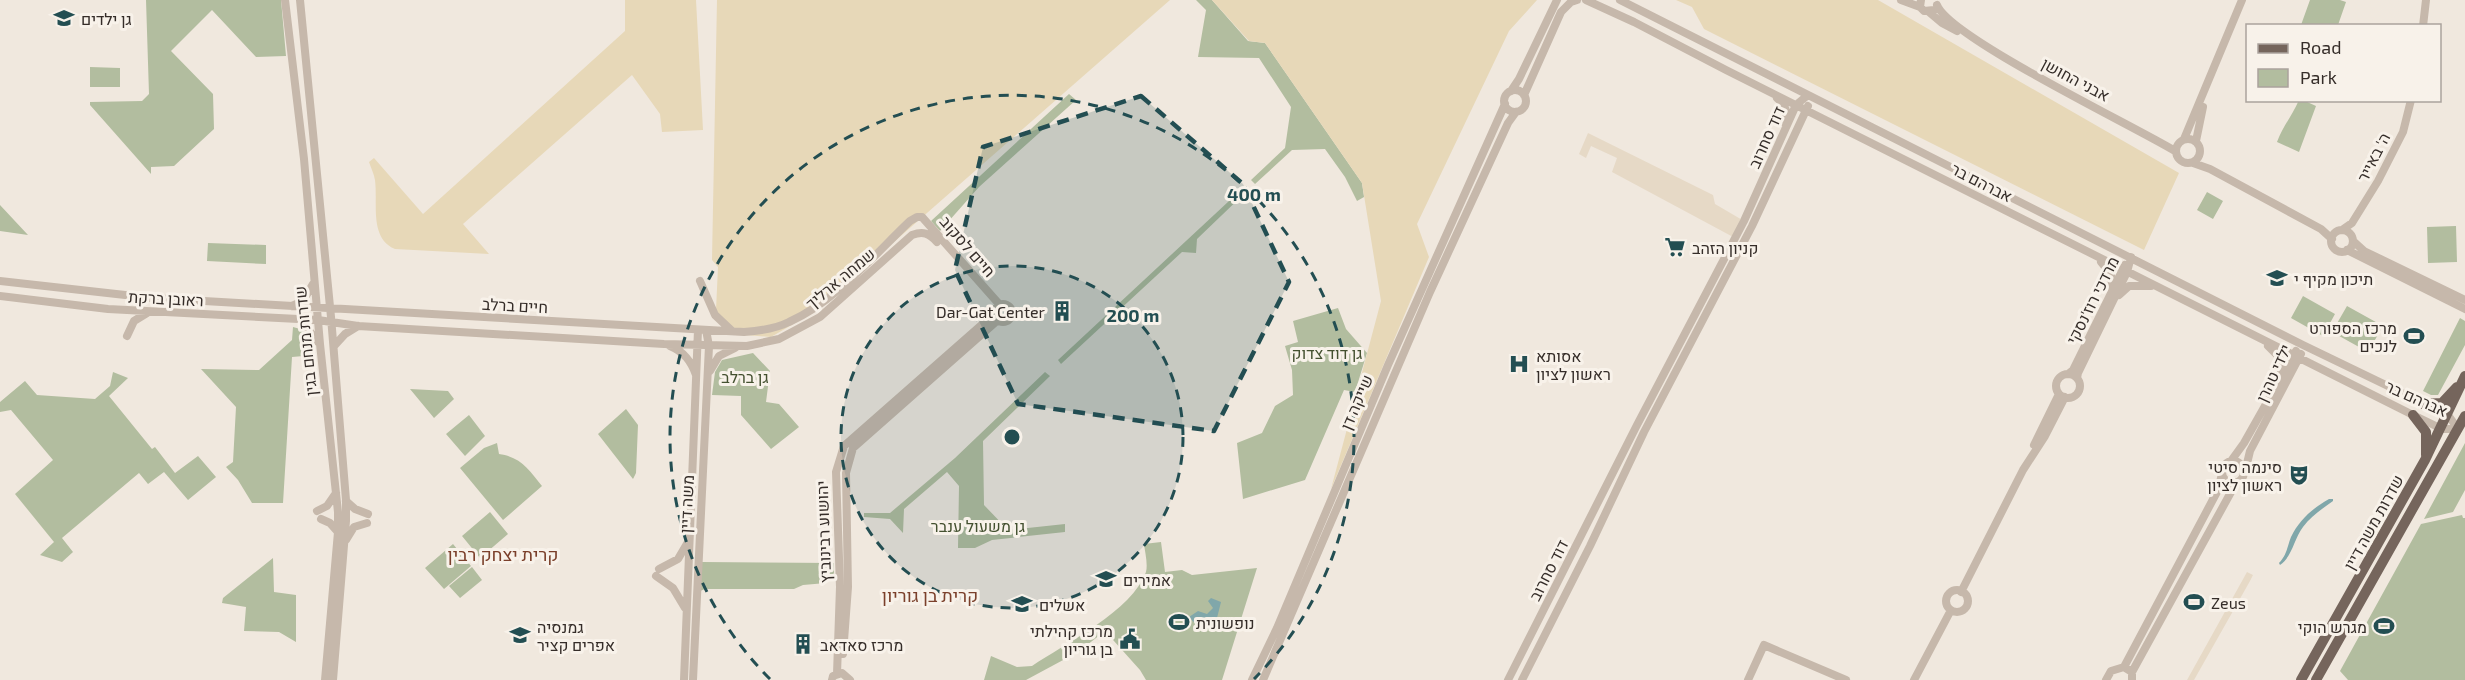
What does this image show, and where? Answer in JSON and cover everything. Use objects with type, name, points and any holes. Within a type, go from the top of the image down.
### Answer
[{"type":"main road","points":[[2421,404],[2442,403],[2463,379]]},
{"type":"main road","name":"שדרות משה דיין","points":[[2306,680],[2442,429],[2463,379]]},
{"type":"main road","points":[[2414,415],[2426,432],[2425,460]]},
{"type":"main road","name":"שדרות משה דיין","points":[[2306,680],[2328,659],[2465,416]]},
{"type":"main road","points":[[2328,659],[2328,680]]},
{"type":"street","name":"שדרות מנחם בגין","points":[[285,0],[304,159],[336,492],[338,532],[326,680]]},
{"type":"street","name":"שדרות מנחם בגין","points":[[300,0],[332,322],[346,500],[333,680]]},
{"type":"street","points":[[1557,0],[1519,79],[1505,96],[1505,104],[1509,110],[1516,112],[1525,106],[1524,95],[1562,12],[1571,2],[1577,0]]},
{"type":"street","name":"אברהם בר","points":[[1586,0],[1624,17],[2124,271],[2442,429],[2458,429]]},
{"type":"street","name":"אברהם בר","points":[[1620,0],[2448,416],[2458,429]]},
{"type":"street","points":[[1901,0],[1920,3]]},
{"type":"street","points":[[2242,0],[2212,74],[2175,151],[2181,162],[2193,163],[2210,169],[2320,229],[2332,239],[2333,246],[2337,250],[2348,250],[2465,309]]},
{"type":"street","points":[[2423,24],[2426,0]]},
{"type":"street","points":[[1929,12],[1934,10],[1936,2]]},
{"type":"street","name":"אבני החושן","points":[[1936,2],[1939,10],[1954,24],[1984,45]]},
{"type":"street","name":"אבני החושן","points":[[1920,3],[1924,11],[1929,12],[1942,23],[2175,151]]},
{"type":"street","points":[[2210,169],[2200,155],[2200,148],[2196,141],[2212,74]]},
{"type":"street","points":[[1511,91],[1518,90],[1524,95]]},
{"type":"street","points":[[1770,92],[1783,103],[1787,111],[1777,149]]},
{"type":"street","name":"דוד סחרוב","points":[[1508,680],[1637,425],[1744,221],[1797,105],[1808,95]]},
{"type":"street","name":"דוד סחרוב","points":[[1522,680],[1590,546],[1644,432],[1758,215],[1807,111],[1808,95]]},
{"type":"street","name":"ה' באייר","points":[[2340,231],[2352,223],[2378,182],[2403,132],[2410,102]]},
{"type":"street","name":"שייקה דן","points":[[1252,680],[1277,628],[1397,345],[1505,104]]},
{"type":"street","name":"שייקה דן","points":[[1263,680],[1430,292],[1508,123],[1516,112]]},
{"type":"street","points":[[1792,143],[1803,126],[1810,121],[1833,123]]},
{"type":"street","name":"אבני החושן","points":[[2154,139],[2182,140]]},
{"type":"street","points":[[2182,140],[2196,141]]},
{"type":"street","points":[[2193,163],[2200,155]]},
{"type":"street","points":[[1758,215],[1758,227],[1761,231]]},
{"type":"street","name":"חיים לסקוב","points":[[910,221],[917,217],[924,218],[997,311]]},
{"type":"street","name":"שמחה ארליך","points":[[702,330],[744,332],[788,323],[815,307],[844,284],[910,221]]},
{"type":"street","points":[[2348,250],[2352,238],[2352,223]]},
{"type":"street","points":[[2320,229],[2340,231],[2352,238],[2364,251],[2465,300]]},
{"type":"street","points":[[2332,239],[2340,231]]},
{"type":"street","name":"חיים לסקוב","points":[[925,233],[930,234],[997,311]]},
{"type":"street","name":"שמחה ארליך","points":[[699,345],[740,346],[779,339],[806,326],[834,307],[912,236],[925,233]]},
{"type":"street","points":[[2095,256],[2111,274],[2111,294]]},
{"type":"street","name":"מרדכי רוז'נסקי","points":[[2068,374],[2073,370],[2131,257]]},
{"type":"street","name":"מרדכי רוז'נסקי","points":[[2077,378],[2112,305],[2124,271]]},
{"type":"street","name":"ראובן ברקת","points":[[0,281],[137,297],[330,309]]},
{"type":"street","points":[[290,308],[303,301],[314,281]]},
{"type":"street","points":[[700,281],[709,305],[721,323],[730,331],[744,332]]},
{"type":"street","points":[[2112,305],[2123,290],[2129,286],[2159,288]]},
{"type":"street","name":"שדרות מנחם בגין","points":[[329,292],[342,311]]},
{"type":"street","name":"ראובן ברקת","points":[[0,296],[148,312],[332,322]]},
{"type":"street","name":"חיים ברלב","points":[[330,309],[702,330]]},
{"type":"street","name":"יהושוע רבינוביץ","points":[[837,675],[840,587],[836,472],[844,446],[997,311]]},
{"type":"street","points":[[127,336],[134,321],[148,312]]},
{"type":"street","points":[[300,319],[320,344]]},
{"type":"street","name":"חיים ברלב","points":[[332,322],[358,326],[699,345]]},
{"type":"street","points":[[334,346],[345,334],[358,326]]},
{"type":"street","name":"משה דיין","points":[[693,680],[702,379],[699,345],[702,330]]},
{"type":"street","name":"משה דיין","points":[[684,680],[690,533],[702,379],[709,346],[702,330]]},
{"type":"street","points":[[2256,336],[2281,359],[2282,366],[2278,381]]},
{"type":"street","points":[[664,344],[684,354],[702,379],[717,358],[740,346]]},
{"type":"street","name":"ילדי טהרן","points":[[2231,461],[2244,443],[2278,381],[2303,345]]},
{"type":"street","name":"ילדי טהרן","points":[[2244,472],[2250,451],[2296,356]]},
{"type":"street","points":[[2068,374],[2077,378],[2080,385],[2078,392],[2072,397],[2062,396],[2056,382],[2061,376],[2068,374]]},
{"type":"street","points":[[1961,591],[2062,396]]},
{"type":"street","points":[[2231,461],[2242,465],[2244,472],[2242,479],[2236,483],[2129,673],[2218,490],[2223,467],[2231,461]]},
{"type":"street","points":[[2222,474],[2229,483],[2236,483]]},
{"type":"street","points":[[317,511],[327,506],[336,492]]},
{"type":"street","points":[[344,546],[352,530],[367,518],[346,500]]},
{"type":"street","points":[[321,519],[330,523],[338,532]]},
{"type":"street","points":[[687,613],[676,591],[657,573],[681,556],[690,533]]},
{"type":"street","points":[[1954,591],[1961,591],[1967,600],[1966,607],[1957,612],[1951,610],[1946,602],[1948,595],[1954,591]]},
{"type":"street","points":[[1914,680],[1951,610]]},
{"type":"street","points":[[1748,680],[1764,645],[1846,680]]},
{"type":"street","points":[[2106,680],[2111,671],[2129,673]]},
{"type":"street","points":[[837,675],[850,680]]},
{"type":"highlighted area","points":[[1141,96],[1243,184],[1289,282],[1214,431],[1018,404],[955,270],[983,147]]},
{"type":"green space","points":[[146,0],[281,0],[286,56],[256,57],[212,10],[171,51],[213,94],[214,129],[174,166],[151,167],[151,174],[90,105],[90,102],[142,101],[149,94]]},
{"type":"green space","points":[[1196,0],[1212,0],[1248,41],[1265,43],[1362,183],[1364,197],[1357,201],[1345,177],[1325,149],[1292,150],[1255,184],[1251,180],[1285,148],[1291,107],[1259,58],[1198,57],[1206,10]]},
{"type":"green space","points":[[2310,0],[2346,2],[2338,24],[2301,24]]},
{"type":"green space","points":[[90,67],[120,68],[120,87],[90,87]]},
{"type":"green space","points":[[1069,94],[1076,100],[979,187],[940,231],[931,221]]},
{"type":"green space","points":[[2298,102],[2307,102],[2316,106],[2299,152],[2277,142]]},
{"type":"green space","points":[[1243,188],[1246,192],[1197,239],[1196,253],[1182,252],[1061,364],[1058,360]]},
{"type":"green space","points":[[2207,192],[2223,201],[2213,219],[2197,210]]},
{"type":"green space","points":[[0,205],[28,235],[0,231]]},
{"type":"green space","points":[[2456,226],[2457,262],[2428,263],[2427,227]]},
{"type":"green space","points":[[208,243],[266,245],[266,264],[207,261]]},
{"type":"green space","points":[[2303,296],[2335,314],[2323,336],[2291,318]]},
{"type":"green space","points":[[2347,306],[2383,326],[2368,352],[2332,332]]},
{"type":"green space","name":"גן דוד צדוק","points":[[1338,308],[1346,329],[1367,353],[1355,392],[1344,390],[1305,480],[1243,499],[1237,443],[1262,433],[1275,406],[1293,395],[1292,370],[1285,346],[1298,342],[1293,321]]},
{"type":"green space","points":[[2460,318],[2465,321],[2465,345],[2438,395],[2431,395],[2423,391]]},
{"type":"green space","points":[[293,327],[309,336],[315,355],[292,357],[283,503],[252,503],[238,480],[226,467],[233,462],[236,407],[201,369],[259,370],[292,340]]},
{"type":"green space","name":"גן ברלב","points":[[753,353],[770,371],[766,402],[779,404],[799,427],[771,449],[741,415],[741,396],[712,395],[715,372],[722,360]]},
{"type":"green space","points":[[113,372],[128,378],[109,396],[152,449],[155,447],[175,473],[198,456],[216,477],[188,500],[164,472],[148,484],[139,473],[62,538],[73,552],[62,562],[40,555],[54,542],[15,494],[53,460],[11,410],[0,412],[0,402],[25,381],[37,395],[95,399],[110,386]]},
{"type":"green space","name":"גן משעול ענבר","points":[[1045,372],[1050,376],[983,441],[984,505],[1008,530],[1065,524],[1065,532],[992,540],[975,548],[958,548],[959,486],[947,472],[904,509],[903,533],[890,519],[864,517],[864,513],[890,513],[955,458]]},
{"type":"green space","points":[[410,389],[448,391],[454,399],[434,418]]},
{"type":"green space","points":[[626,409],[638,425],[636,473],[633,479],[598,434]]},
{"type":"green space","points":[[469,415],[485,436],[465,456],[446,434]]},
{"type":"green space","points":[[497,443],[499,454],[519,461],[542,486],[503,520],[460,468],[484,448]]},
{"type":"green space","points":[[2465,443],[2465,490],[2453,512],[2424,519]]},
{"type":"green space","points":[[490,512],[508,534],[480,558],[462,536]]},
{"type":"green space","points":[[2462,515],[2465,518],[2465,680],[2348,680],[2340,671],[2421,524]]},
{"type":"green space","name":"נופשונית","points":[[1161,542],[1165,572],[1182,570],[1192,575],[1257,568],[1222,680],[1146,680],[1140,670],[1105,631],[1078,652],[1026,680],[984,680],[991,656],[1017,667],[1032,666],[1113,613],[1127,600],[1146,572],[1144,544]]},
{"type":"green space","points":[[453,544],[471,566],[444,589],[425,568]]},
{"type":"green space","points":[[273,558],[274,592],[296,595],[296,642],[279,632],[244,631],[246,607],[222,603],[223,598]]},
{"type":"green space","points":[[702,562],[834,563],[834,573],[826,583],[803,585],[794,589],[705,589],[700,591]]},
{"type":"green space","points":[[472,567],[482,580],[460,598],[449,586]]},
{"type":"sand","points":[[625,0],[696,0],[703,130],[662,132],[660,114],[632,75],[463,224],[489,254],[395,249],[387,244],[378,229],[375,180],[369,162],[374,158],[423,214],[625,31]]},
{"type":"sand","points":[[717,0],[1170,0],[814,312],[771,337],[732,334],[716,310],[718,267],[712,260]]},
{"type":"sand","points":[[1212,0],[1537,0],[1509,31],[1417,224],[1429,257],[1331,489],[1381,301],[1362,183],[1265,43],[1249,41]]},
{"type":"sand","points":[[1676,0],[1878,0],[2179,173],[2144,250],[1704,29],[1692,7]]},
{"type":"shaded area","points":[[1588,133],[1713,195],[1715,204],[1744,221],[1735,238],[1612,172],[1617,158],[1591,146],[1586,158],[1579,154]]},
{"type":"shaded area","points":[[2247,572],[2253,575],[2250,581],[2194,680],[2187,680]]},
{"type":"water","points":[[2329,499],[2333,501],[2306,523],[2284,562],[2280,565],[2298,525],[2312,510]]},
{"type":"water","points":[[1211,598],[1221,602],[1216,622],[1203,632],[1189,617],[1198,611],[1207,614],[1213,608],[1208,601]]},
{"type":"place","name":"גן ילדים","points":[[64,18]]},
{"type":"place","name":"קניון הזהב","points":[[1675,247]]},
{"type":"place","name":"תיכון מקיף י","points":[[2277,278]]},
{"type":"place","name":"Dar-Gat Center","points":[[1062,311]]},
{"type":"place","name":"מרכז הספורט לנכים","points":[[2414,336]]},
{"type":"place","name":"אסותא ראשון לציון","points":[[1519,364]]},
{"type":"place","name":"סינמה סיטי ראשון לציון","points":[[2299,475]]},
{"type":"place","name":"אמירים","points":[[1106,579]]},
{"type":"place","name":"Zeus","points":[[2194,602]]},
{"type":"place","name":"אשלים","points":[[1022,604]]},
{"type":"place","name":"נופשונית","points":[[1179,622]]},
{"type":"place","name":"מגרש הוקי","points":[[2384,626]]},
{"type":"place","name":"גמנסיה אפרים קציר","points":[[520,635]]},
{"type":"place","name":"מרכז קהילתי בן גוריון","points":[[1130,639]]},
{"type":"place","name":"מרכז סאדאב","points":[[803,644]]},
{"type":"district","name":"קרית יצחק רבין","points":[[503,554]]},
{"type":"district","name":"קרית בן גוריון","points":[[930,595]]}]
